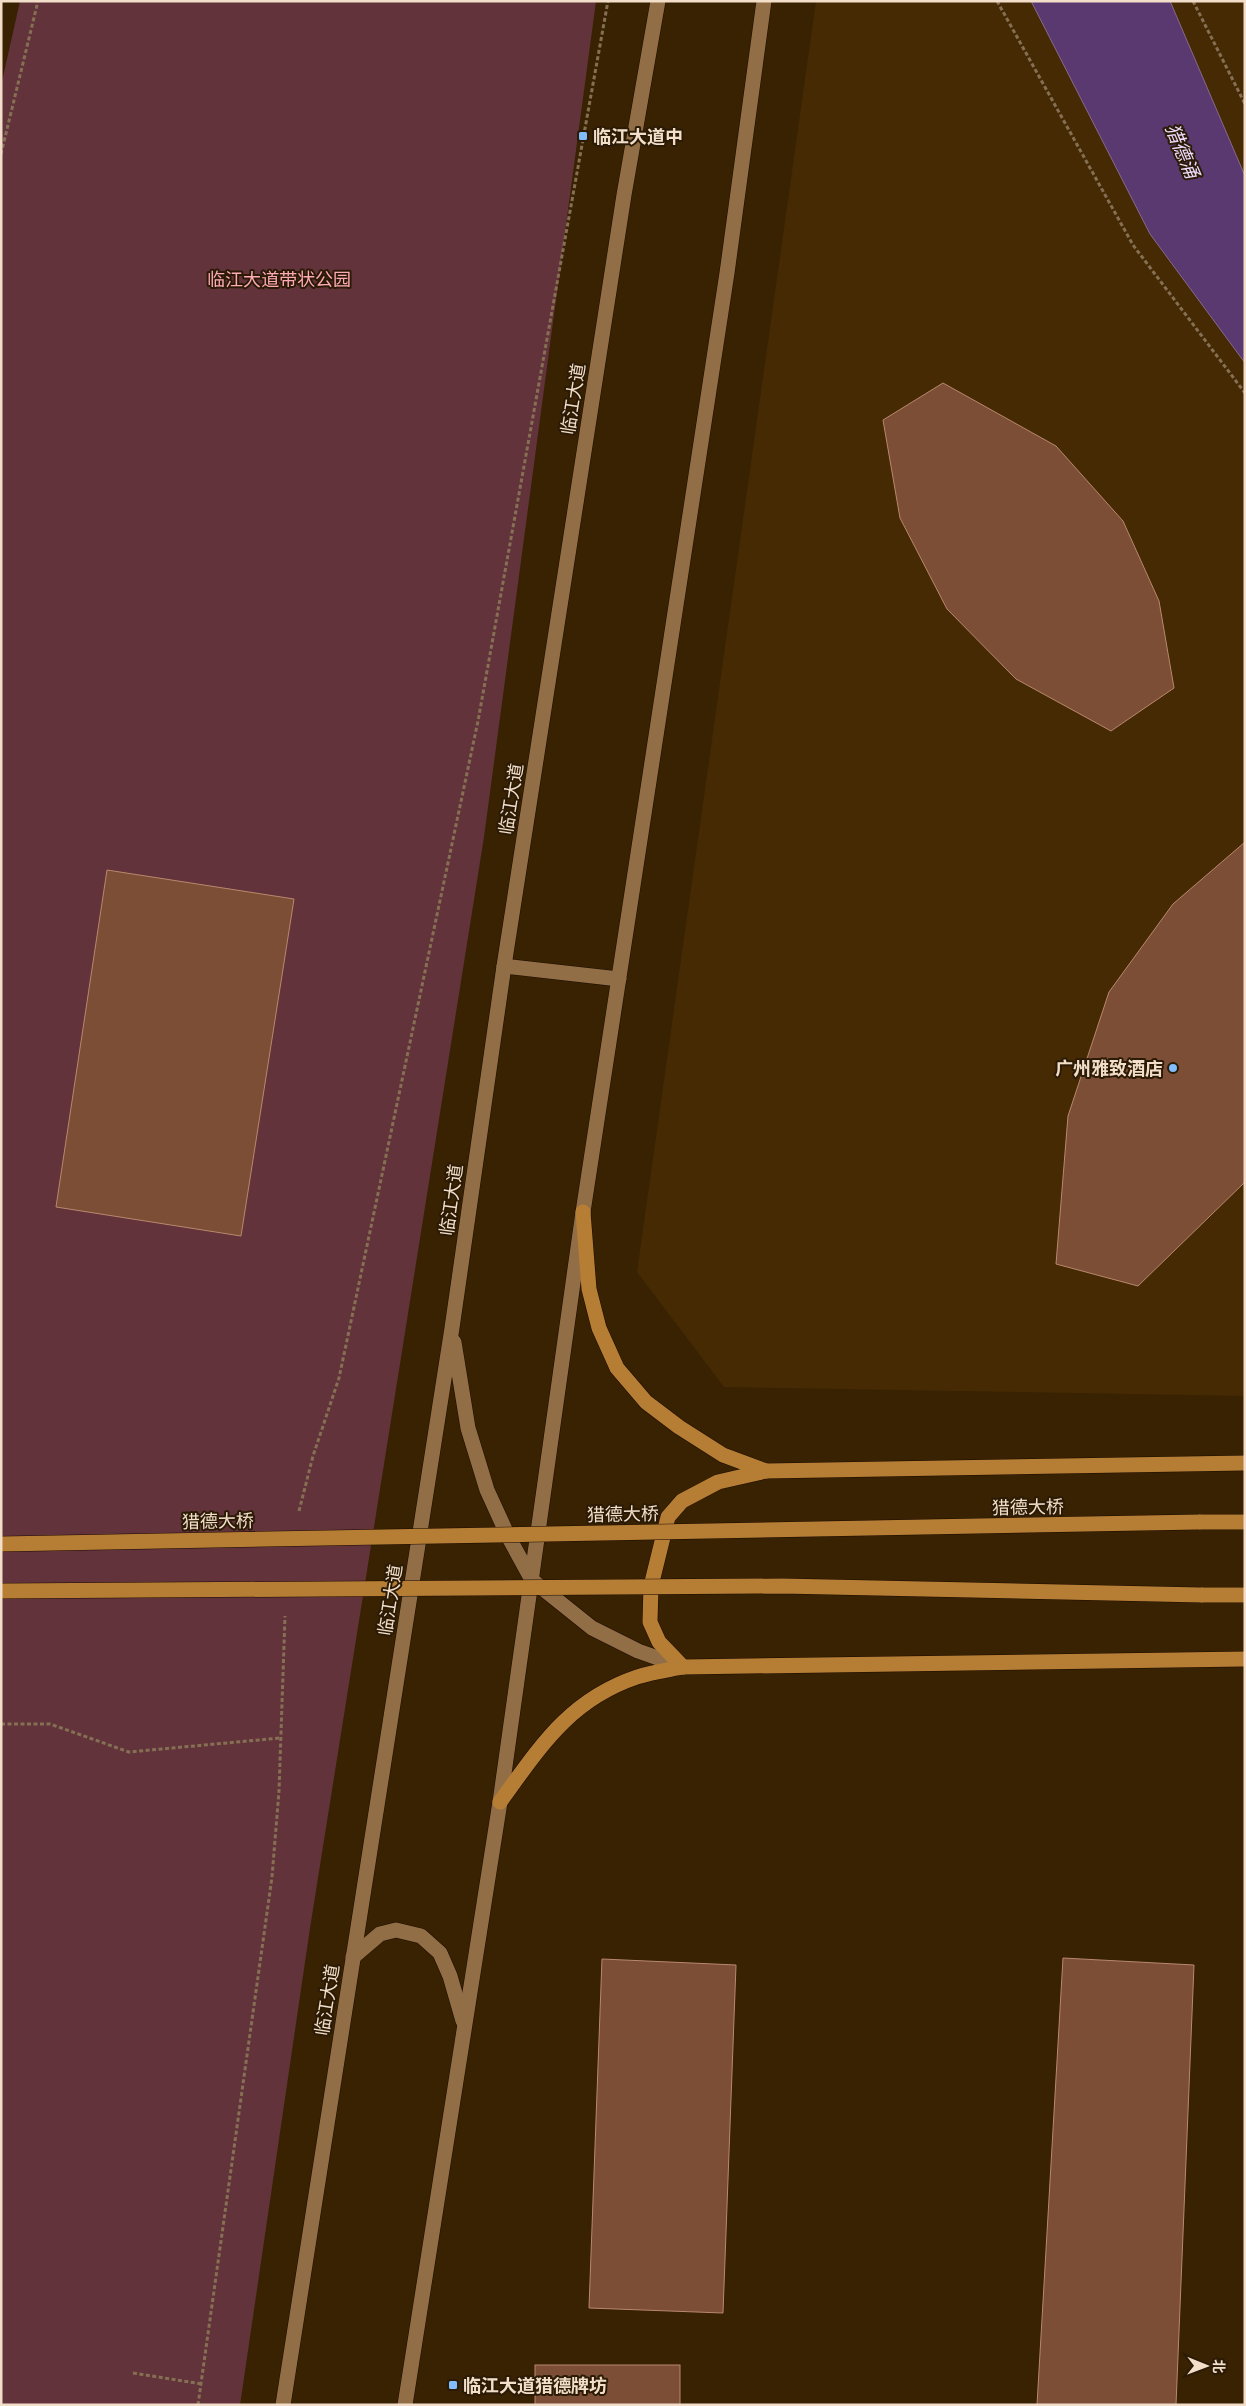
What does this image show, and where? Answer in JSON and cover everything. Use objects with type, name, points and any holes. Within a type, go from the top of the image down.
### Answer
[{"type":"highway","points":[[584,1212],[589,1288],[599,1328],[618,1368],[646,1402],[679,1427],[722,1455],[766,1471]]},
{"type":"highway","points":[[683,1667],[659,1642],[650,1622],[651,1586],[668,1517],[682,1502],[718,1482],[766,1471],[1245,1463]]},
{"type":"highway","name":"猎德大桥","points":[[1,1544],[1245,1522]]},
{"type":"highway","points":[[1,1591],[782,1586],[1245,1595]]},
{"type":"highway","points":[[500,1802],[550,1734],[572,1712],[606,1690],[638,1676],[683,1667],[1245,1659]]},
{"type":"main road","name":"临江大道","points":[[283,2405],[452,1328],[504,966],[624,195],[658,1]]},
{"type":"main road","points":[[405,2405],[500,1802],[584,1212],[727,273],[764,1]]},
{"type":"main road","points":[[504,966],[619,979]]},
{"type":"main road","points":[[452,1328],[468,1428],[487,1490],[508,1536],[532,1580],[592,1628],[638,1651],[683,1667]]},
{"type":"main road","points":[[353,1957],[380,1934],[396,1930],[421,1936],[440,1953],[450,1976],[464,2024]]},
{"type":"path","points":[[1,154],[38,1]]},
{"type":"path","points":[[297,1517],[313,1456],[339,1378],[478,721],[608,1]]},
{"type":"path","points":[[998,1],[1133,246],[1245,394]]},
{"type":"path","points":[[1193,1],[1245,104]]},
{"type":"path","points":[[198,2405],[272,1877],[279,1791],[285,1609]]},
{"type":"path","points":[[1,1724],[50,1724],[129,1752],[280,1738]]},
{"type":"path","points":[[133,2373],[202,2384]]},
{"type":"shaded area","points":[[816,1],[1245,1],[1245,1396],[724,1387],[637,1272]]},
{"type":"green space","name":"临江大道带状公园","points":[[20,1],[596,1],[484,837],[310,1928],[240,2405],[1,2405],[1,86]]},
{"type":"water","name":"猎德涌","points":[[1031,1],[1170,1],[1245,176],[1245,363],[1150,234]]},
{"type":"building","points":[[943,383],[1056,446],[1123,521],[1159,601],[1174,688],[1111,731],[1016,679],[947,609],[900,518],[883,420]]},
{"type":"building","points":[[1245,842],[1245,1182],[1138,1286],[1056,1264],[1068,1116],[1109,992],[1173,904]]},
{"type":"building","points":[[107,870],[294,899],[241,1236],[56,1207]]},
{"type":"building","points":[[1063,1958],[1194,1965],[1176,2405],[1037,2405]]},
{"type":"building","points":[[602,1959],[736,1965],[723,2313],[589,2308]]},
{"type":"building","points":[[535,2365],[680,2365],[680,2405],[535,2405]]},
{"type":"place","name":"临江大道中","points":[[583,136]]},
{"type":"place","name":"广州雅致酒店","points":[[1173,1068]]},
{"type":"place","name":"临江大道猎德牌坊","points":[[453,2385]]}]
